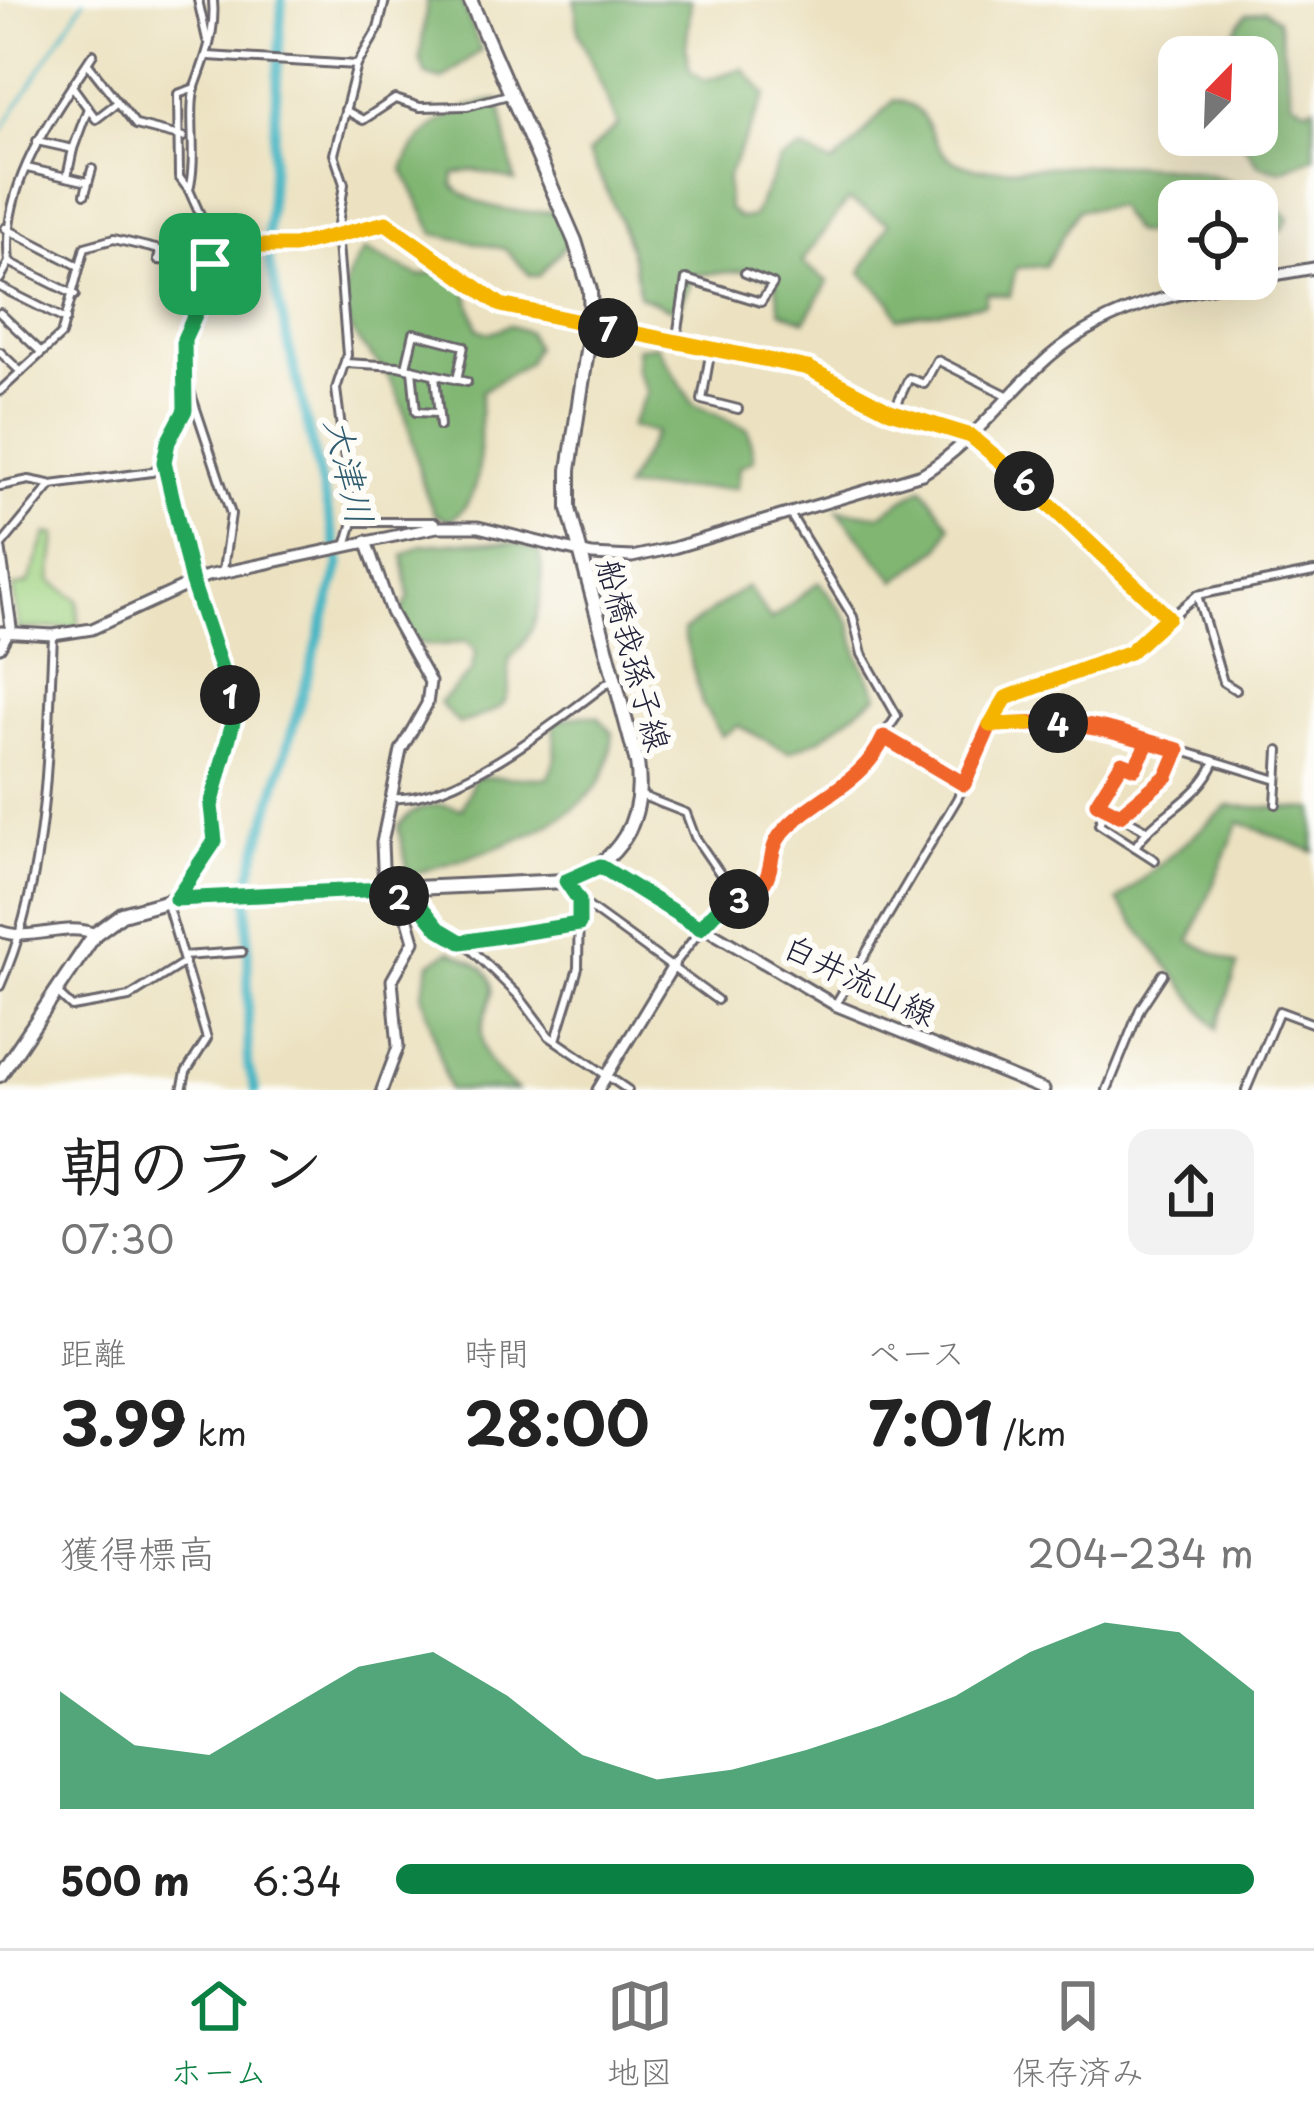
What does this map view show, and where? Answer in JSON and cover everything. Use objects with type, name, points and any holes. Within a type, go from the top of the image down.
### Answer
[{"type":"main road","name":"船橋我孫子線","points":[[470,0],[582,257],[592,324],[569,470],[578,552],[614,678],[640,794],[630,831],[600,866]]},
{"type":"main road","points":[[0,1075],[95,934],[122,914],[172,900],[387,894],[566,881],[600,866]]},
{"type":"street","points":[[189,190],[197,168],[195,88],[208,56],[198,0]]},
{"type":"street","points":[[208,43],[215,21],[213,0]]},
{"type":"street","points":[[345,546],[353,522],[336,389],[345,363],[337,231],[344,184],[334,154],[357,65],[378,28],[385,0]]},
{"type":"street","points":[[68,321],[0,283],[9,262],[5,228],[38,141],[93,54]]},
{"type":"street","points":[[208,56],[357,65]]},
{"type":"street","points":[[88,63],[145,131],[182,137]]},
{"type":"street","points":[[72,86],[96,118],[117,103]]},
{"type":"street","points":[[182,1090],[186,1072],[207,1039],[172,900],[213,848],[212,797],[234,718],[192,582],[164,462],[168,442],[185,410],[184,339],[205,293],[214,246],[179,177],[178,94],[195,88]]},
{"type":"street","points":[[345,110],[363,120],[394,99],[421,107],[467,106],[512,94]]},
{"type":"street","points":[[67,177],[88,108]]},
{"type":"street","points":[[38,141],[73,149]]},
{"type":"street","points":[[26,168],[88,182]]},
{"type":"street","points":[[85,194],[92,169]]},
{"type":"street","points":[[214,246],[272,248],[386,223],[501,305],[808,368],[893,412],[971,436],[1168,617]]},
{"type":"street","points":[[5,228],[79,266]]},
{"type":"street","points":[[0,391],[42,353],[68,321],[85,247],[114,239],[160,250],[158,260],[210,264]]},
{"type":"street","points":[[9,262],[74,295]]},
{"type":"street","points":[[1278,275],[1314,268]]},
{"type":"street","points":[[676,343],[686,279],[761,302],[772,284],[745,273]]},
{"type":"street","points":[[4,633],[53,635],[120,621],[192,582],[222,572],[437,527],[478,527],[578,552],[632,557],[790,514],[922,474],[971,436],[1058,349],[1101,320],[1158,298]]},
{"type":"street","points":[[0,313],[42,353]]},
{"type":"street","points":[[438,413],[416,412],[409,368],[414,333],[464,346],[457,380]]},
{"type":"street","points":[[711,349],[702,400],[738,409]]},
{"type":"street","points":[[1,354],[21,371]]},
{"type":"street","points":[[893,412],[909,378],[924,384],[937,360],[1009,396]]},
{"type":"street","points":[[345,363],[409,368],[467,382]]},
{"type":"street","points":[[435,375],[440,426]]},
{"type":"street","points":[[186,378],[231,514],[222,572]]},
{"type":"street","points":[[152,472],[164,462]]},
{"type":"street","points":[[0,486],[29,480],[51,485],[152,472],[171,479]]},
{"type":"street","points":[[0,647],[4,633],[0,549],[51,485]]},
{"type":"street","points":[[598,1090],[700,928],[719,908],[739,900],[770,876],[780,836],[844,787],[897,716],[862,654],[853,617],[790,514]]},
{"type":"street","points":[[353,522],[436,521],[437,527]]},
{"type":"street","points":[[365,541],[397,625],[430,682],[427,704],[401,750],[382,843],[387,894],[408,920],[414,940],[392,980],[399,1037],[393,1071],[382,1090]]},
{"type":"street","points":[[835,1005],[964,784],[1006,698],[1130,652],[1197,595],[1314,572]]},
{"type":"street","points":[[1197,595],[1223,682],[1236,690]]},
{"type":"street","points":[[0,986],[21,937],[47,787],[45,707],[53,635]]},
{"type":"street","points":[[394,798],[439,788],[506,757],[614,678]]},
{"type":"street","points":[[990,725],[1081,723],[1276,779]]},
{"type":"street","points":[[884,737],[964,784]]},
{"type":"street","points":[[1146,830],[1097,803],[1122,763],[1135,768],[1148,742]]},
{"type":"street","points":[[1120,815],[1167,776],[1178,750]]},
{"type":"street","points":[[1276,804],[1279,750]]},
{"type":"street","points":[[1135,847],[1146,830],[1208,780],[1215,761]]},
{"type":"street","points":[[640,794],[686,813],[694,837],[739,900]]},
{"type":"street","points":[[1106,807],[1099,824],[1155,860]]},
{"type":"street","name":"白井流山線","points":[[600,866],[835,1005],[1044,1090]]},
{"type":"street","points":[[566,881],[579,900],[717,1000]]},
{"type":"street","points":[[387,894],[410,896],[556,1040],[628,1090]]},
{"type":"street","points":[[556,1040],[578,968],[579,900]]},
{"type":"street","points":[[461,942],[579,924]]},
{"type":"street","points":[[0,931],[21,937],[80,929],[95,934]]},
{"type":"street","points":[[56,992],[72,1007],[129,997],[184,959],[242,952]]},
{"type":"street","points":[[1107,1090],[1140,1009],[1163,974]]},
{"type":"street","points":[[1246,1090],[1279,1011],[1314,1024]]},
{"type":"green space","points":[[427,0],[461,0],[481,50],[442,80],[426,75],[420,59]]},
{"type":"green space","points":[[575,0],[691,0],[686,48],[690,71],[705,80],[743,68],[766,95],[727,177],[728,208],[739,218],[753,217],[780,160],[802,149],[832,164],[895,100],[916,109],[948,157],[977,169],[1142,166],[1227,180],[1158,180],[1158,236],[1133,232],[1116,206],[1078,210],[1045,266],[1016,268],[1010,296],[987,293],[985,304],[898,318],[891,302],[861,272],[889,223],[848,200],[802,262],[828,282],[805,321],[780,311],[775,279],[743,271],[694,275],[678,312],[639,296],[627,240],[588,153],[618,125],[578,31]]},
{"type":"green space","points":[[1265,10],[1278,19],[1292,101],[1306,108],[1314,105],[1314,157],[1281,171],[1258,165],[1252,156],[1278,156],[1278,36],[1231,36],[1246,14]]},
{"type":"green space","points":[[499,100],[515,181],[474,170],[454,174],[453,185],[475,200],[502,209],[557,210],[568,242],[539,276],[530,275],[505,249],[434,234],[403,170],[417,143],[440,122],[469,107]]},
{"type":"green space","points":[[1278,209],[1289,218],[1278,231]]},
{"type":"green space","points":[[365,250],[419,276],[446,270],[465,285],[478,329],[489,333],[509,325],[528,332],[535,347],[528,363],[482,391],[477,479],[463,508],[450,520],[435,514],[427,497],[395,388],[347,321],[346,286]]},
{"type":"green space","points":[[657,345],[693,404],[748,429],[754,460],[739,467],[737,488],[624,489],[656,432],[630,427],[647,392],[636,369],[637,348]]},
{"type":"green space","points":[[923,487],[950,525],[941,547],[896,581],[837,510],[879,515]]},
{"type":"green space","points":[[47,533],[56,535],[51,581],[78,600],[78,627],[19,629],[13,588],[29,583]]},
{"type":"green space","points":[[517,543],[539,552],[542,581],[533,625],[509,659],[509,689],[502,705],[459,724],[439,703],[471,672],[476,651],[466,641],[418,642],[398,619],[409,597],[403,555],[422,545]]},
{"type":"green space","points":[[819,582],[850,622],[859,658],[878,695],[821,738],[789,752],[738,726],[722,736],[702,704],[683,631],[747,586],[771,620]]},
{"type":"green space","points":[[582,715],[598,717],[613,733],[603,775],[579,804],[509,843],[409,875],[398,827],[405,819],[426,807],[462,809],[475,777],[548,778],[556,756],[553,722]]},
{"type":"green space","points":[[1228,806],[1314,809],[1314,852],[1239,822],[1190,941],[1238,965],[1217,1029],[1117,901]]},
{"type":"green space","points":[[450,951],[488,974],[492,996],[483,1021],[485,1053],[517,1090],[449,1090],[422,993],[430,963]]},
{"type":"waterway","points":[[0,133],[84,0]]},
{"type":"waterway","name":"大津川","points":[[255,1090],[248,1066],[248,883],[340,564],[267,253],[282,0]]},
{"type":"route","points":[[210,264],[205,293],[184,339],[185,410],[168,442],[164,462],[176,495],[192,582],[234,718],[212,797],[217,834],[213,848],[176,899],[384,889],[390,899],[414,898],[439,929],[461,942],[540,934],[579,924],[579,900],[566,881],[600,866],[700,928],[719,908],[750,896],[762,885],[774,867],[780,836],[856,776],[884,737],[964,784],[990,725],[1046,723],[1081,723],[1111,729],[1133,736],[1148,742],[1135,768],[1122,763],[1097,803],[1120,815],[1167,776],[1178,750],[1111,729],[1081,723],[990,725],[1006,698],[1057,683],[1130,652],[1168,617],[971,436],[890,411],[808,368],[501,305],[386,223],[337,231],[294,246],[214,246],[210,264]]}]
